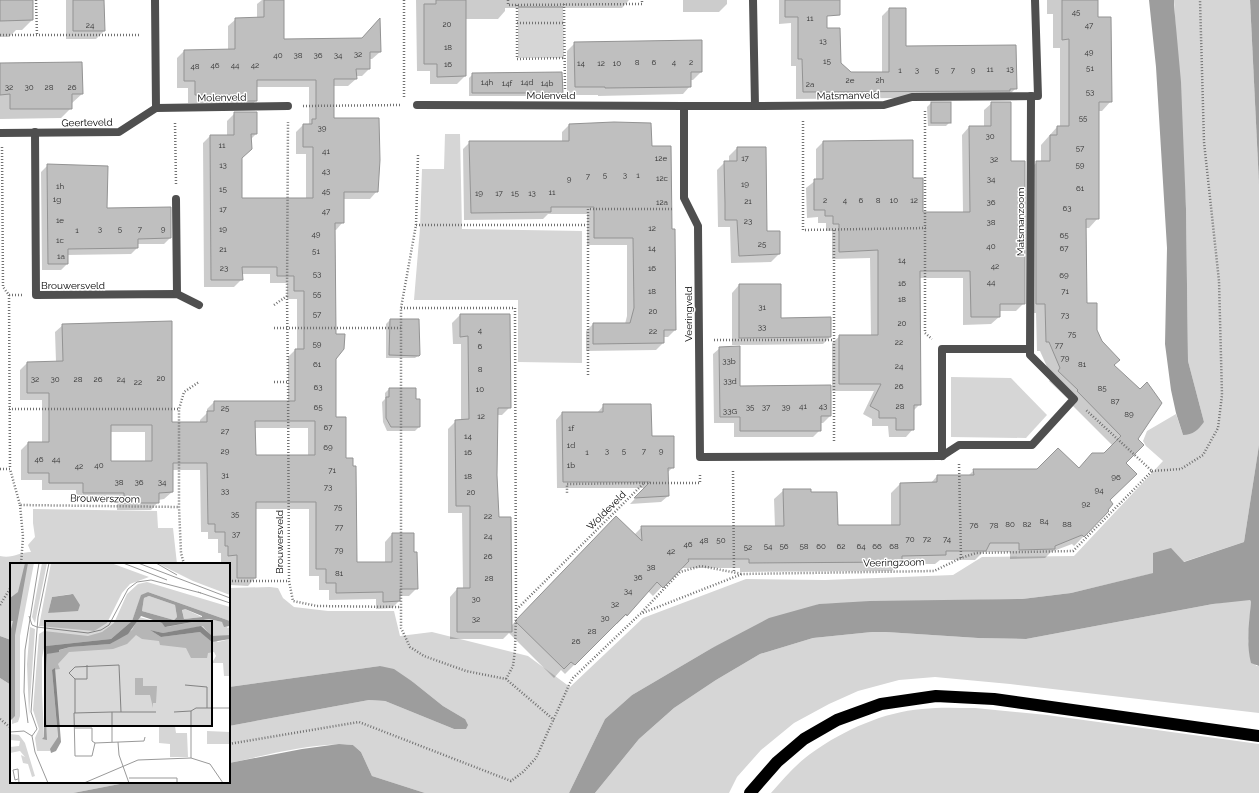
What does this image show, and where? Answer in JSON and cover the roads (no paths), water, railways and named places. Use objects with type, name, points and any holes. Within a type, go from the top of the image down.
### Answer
[{"type":"highway","points":[[750,793],[777,762],[804,739],[837,720],[881,704],[936,696],[994,699],[1259,736]]},
{"type":"street","points":[[155,0],[156,108]]},
{"type":"street","points":[[684,106],[754,106],[753,0]]},
{"type":"street","name":"Matsmanzoom","points":[[1030,349],[1035,0]]},
{"type":"street","name":"Matsmanveld","points":[[754,106],[884,105],[912,97],[1034,96]]},
{"type":"street","name":"Molenveld","points":[[417,105],[684,106]]},
{"type":"street","name":"Molenveld","points":[[156,108],[288,106]]},
{"type":"street","name":"Veeringveld","points":[[684,106],[684,198],[698,226],[700,457],[942,456]]},
{"type":"street","name":"Geerteveld","points":[[1,133],[119,132],[156,108]]},
{"type":"street","name":"Brouwersveld","points":[[35,132],[36,295],[177,294],[199,305]]},
{"type":"street","points":[[176,199],[177,294]]},
{"type":"street","points":[[942,349],[1030,349],[1030,355],[1074,400],[1032,445],[959,445],[942,456],[942,349]]}]
